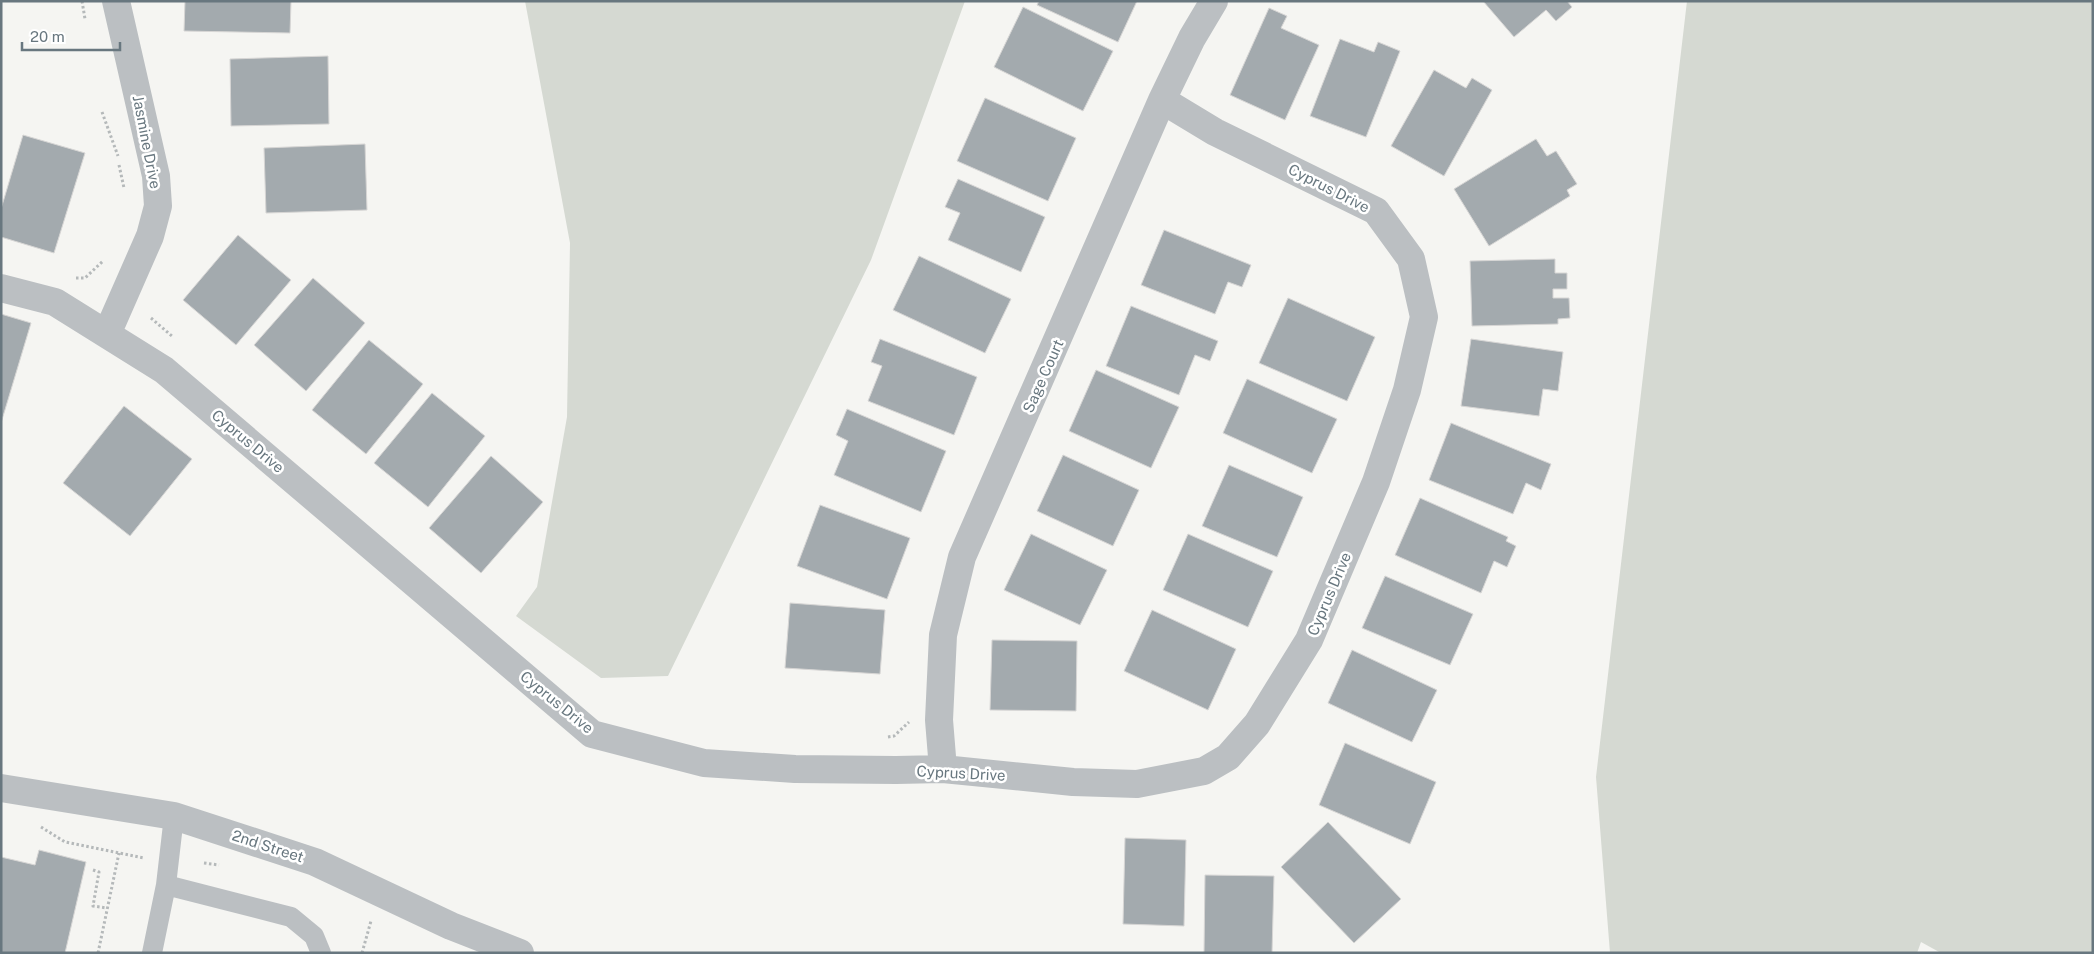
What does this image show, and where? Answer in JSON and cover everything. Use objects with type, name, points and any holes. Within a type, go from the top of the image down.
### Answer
[{"type":"street","name":"Jasmine Drive","points":[[107,334],[150,236],[158,206],[156,176],[116,1]]},
{"type":"street","name":"Sage Court","points":[[943,769],[939,720],[944,635],[962,557],[1162,100],[1192,38],[1214,1]]},
{"type":"street","name":"Cyprus Drive","points":[[1,288],[55,302],[164,370],[592,734],[704,763],[795,769],[943,769],[1073,782],[1137,784],[1204,771],[1228,757],[1257,724],[1309,640],[1376,482],[1404,400],[1424,317],[1411,259],[1376,211],[1215,132],[1162,100]]},
{"type":"street","name":"2nd Street","points":[[1,788],[174,816],[315,862],[451,926],[520,953]]},
{"type":"lane","points":[[152,953],[166,884],[174,816]]},
{"type":"lane","points":[[166,884],[291,917],[314,936],[321,953]]},
{"type":"path","points":[[82,1],[85,20]]},
{"type":"path","points":[[102,112],[118,156],[124,190]]},
{"type":"path","points":[[67,278],[85,278],[105,259]]},
{"type":"path","points":[[886,738],[894,736],[911,720]]},
{"type":"path","points":[[38,825],[65,842],[147,859]]},
{"type":"path","points":[[98,953],[119,853]]},
{"type":"path","points":[[93,870],[99,872],[93,906],[107,908]]},
{"type":"path","points":[[362,953],[372,919]]},
{"type":"shaded area","points":[[525,1],[965,1],[871,260],[668,676],[601,678],[516,616],[537,587],[567,417],[570,243]]},
{"type":"shaded area","points":[[1687,1],[2093,1],[2093,953],[1941,953],[1921,942],[1917,953],[1610,953],[1596,777]]},
{"type":"building","points":[[185,1],[291,1],[290,33],[184,31]]},
{"type":"building","points":[[1039,1],[1137,1],[1118,42],[1037,5]]},
{"type":"building","points":[[1483,1],[1567,1],[1572,7],[1556,21],[1546,10],[1514,37]]},
{"type":"building","points":[[1023,7],[1113,51],[1083,111],[994,67]]},
{"type":"building","points":[[1269,8],[1287,16],[1281,28],[1319,45],[1285,120],[1230,95]]},
{"type":"building","points":[[1340,39],[1374,52],[1378,42],[1400,51],[1366,137],[1310,116]]},
{"type":"building","points":[[328,56],[329,124],[231,126],[230,59]]},
{"type":"building","points":[[1434,70],[1466,88],[1472,78],[1492,90],[1444,176],[1391,146]]},
{"type":"building","points":[[985,98],[1076,138],[1048,201],[957,161]]},
{"type":"building","points":[[23,135],[85,153],[54,253],[1,237],[1,209]]},
{"type":"building","points":[[1536,139],[1547,156],[1556,151],[1577,184],[1567,190],[1570,196],[1489,246],[1454,189]]},
{"type":"building","points":[[365,144],[367,210],[266,213],[264,148]]},
{"type":"building","points":[[958,179],[1045,217],[1021,272],[948,240],[960,213],[945,207]]},
{"type":"building","points":[[1164,230],[1251,265],[1242,287],[1228,282],[1215,314],[1141,285]]},
{"type":"building","points":[[238,235],[291,280],[236,345],[183,300]]},
{"type":"building","points":[[919,256],[1011,299],[985,353],[893,310]]},
{"type":"building","points":[[1555,259],[1555,273],[1567,273],[1567,289],[1553,289],[1553,298],[1569,298],[1570,318],[1558,319],[1558,324],[1472,326],[1470,261]]},
{"type":"building","points":[[313,278],[365,323],[306,391],[254,345]]},
{"type":"building","points":[[1288,298],[1375,337],[1347,401],[1259,363]]},
{"type":"building","points":[[1131,306],[1218,341],[1210,361],[1195,355],[1179,395],[1106,366]]},
{"type":"building","points":[[1,314],[31,323],[1,423]]},
{"type":"building","points":[[880,339],[977,377],[954,435],[868,401],[882,366],[871,362]]},
{"type":"building","points":[[1471,339],[1563,352],[1558,391],[1543,389],[1539,416],[1461,406]]},
{"type":"building","points":[[369,340],[423,384],[366,454],[312,410]]},
{"type":"building","points":[[1096,370],[1179,407],[1151,468],[1069,431]]},
{"type":"building","points":[[1247,379],[1337,419],[1312,473],[1223,433]]},
{"type":"building","points":[[432,393],[485,436],[428,507],[374,463]]},
{"type":"building","points":[[124,406],[192,459],[130,536],[63,483]]},
{"type":"building","points":[[847,409],[946,451],[921,512],[834,475],[848,441],[836,435]]},
{"type":"building","points":[[1451,423],[1551,464],[1541,490],[1526,483],[1513,514],[1429,480]]},
{"type":"building","points":[[1063,455],[1139,490],[1113,546],[1037,511]]},
{"type":"building","points":[[491,456],[543,502],[481,573],[429,528]]},
{"type":"building","points":[[1229,465],[1303,497],[1277,557],[1202,526]]},
{"type":"building","points":[[1420,498],[1508,537],[1506,541],[1516,546],[1507,567],[1494,561],[1481,593],[1395,555]]},
{"type":"building","points":[[820,505],[910,538],[887,599],[797,566]]},
{"type":"building","points":[[1031,534],[1107,570],[1080,625],[1004,590]]},
{"type":"building","points":[[1188,534],[1273,571],[1248,627],[1163,590]]},
{"type":"building","points":[[1385,576],[1473,614],[1450,665],[1362,628]]},
{"type":"building","points":[[790,603],[885,610],[880,674],[785,668]]},
{"type":"building","points":[[1152,610],[1236,649],[1208,710],[1124,671]]},
{"type":"building","points":[[992,640],[1077,641],[1076,711],[990,710]]},
{"type":"building","points":[[1352,650],[1437,690],[1412,742],[1328,703]]},
{"type":"building","points":[[1345,743],[1436,782],[1410,844],[1319,805]]},
{"type":"building","points":[[1328,822],[1401,899],[1354,943],[1281,867]]},
{"type":"building","points":[[1125,838],[1186,840],[1184,926],[1123,924]]},
{"type":"building","points":[[39,850],[86,862],[65,953],[1,953],[1,857],[35,865]]},
{"type":"building","points":[[1205,875],[1274,876],[1272,953],[1204,953]]}]
